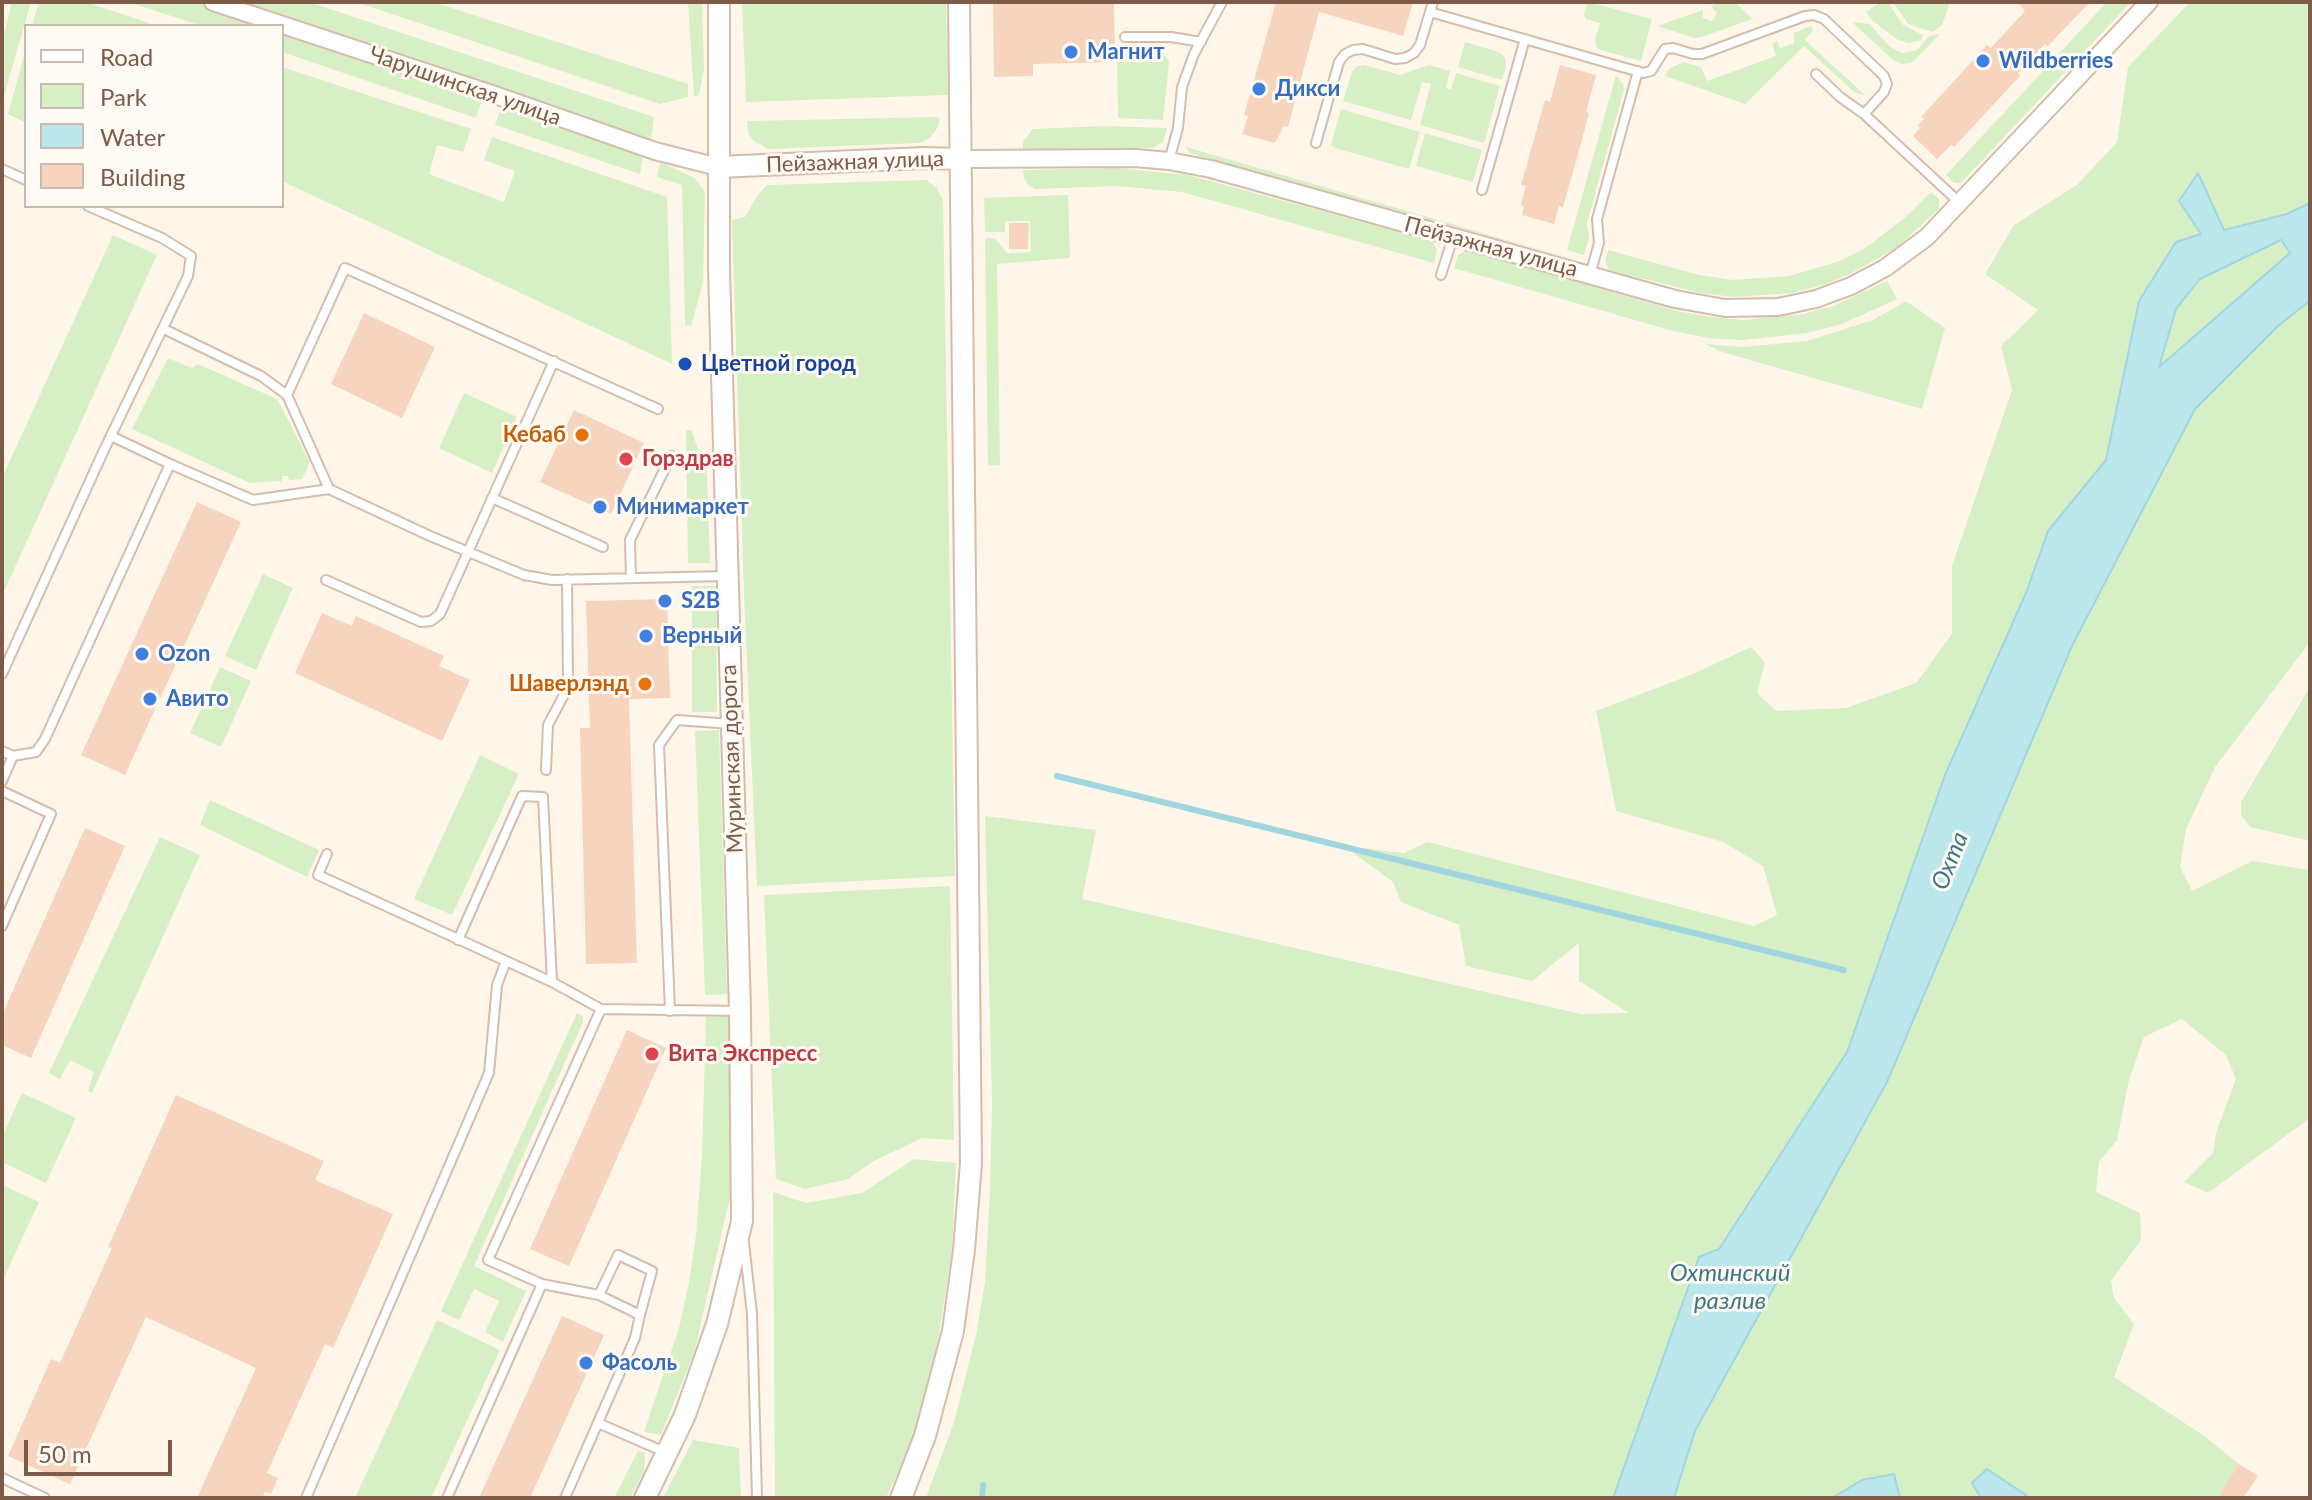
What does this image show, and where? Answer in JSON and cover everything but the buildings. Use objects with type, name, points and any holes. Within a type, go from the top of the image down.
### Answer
[{"type":"street","name":"Чарушинская улица","points":[[213,2],[280,24]]},
{"type":"street","name":"Муринская дорога","points":[[645,1498],[685,1415],[717,1324],[742,1221],[740,1011],[726,576],[718,167],[721,109],[719,2]]},
{"type":"street","points":[[901,1498],[925,1436],[953,1331],[971,1163],[959,2]]},
{"type":"street","name":"Пейзажная улица","points":[[718,167],[924,158],[1135,158],[1169,161],[1211,169],[1675,299],[1725,308],[1778,307],[1816,299],[1851,286],[1885,268],[1927,237],[2149,2]]},
{"type":"street","name":"Чарушинская улица","points":[[284,25],[655,151],[718,167]]},
{"type":"lane","points":[[1169,161],[1178,128],[1182,87],[1222,2]]},
{"type":"lane","points":[[1316,143],[1339,62],[1345,54],[1363,49],[1395,59],[1414,53],[1420,45],[1433,2]]},
{"type":"lane","points":[[1430,12],[1638,71],[1651,71],[1665,49],[1702,54],[1814,15],[1824,19],[1884,76],[1887,84],[1884,92],[1864,114]]},
{"type":"lane","points":[[1125,37],[1171,37],[1201,42]]},
{"type":"lane","points":[[1482,190],[1525,39]]},
{"type":"lane","points":[[1590,275],[1599,243],[1597,219],[1638,71]]},
{"type":"lane","points":[[1816,74],[1960,203]]},
{"type":"lane","points":[[2,169],[24,179]]},
{"type":"lane","points":[[2,674],[188,276],[191,256],[162,238],[93,208]]},
{"type":"lane","points":[[1441,275],[1453,237]]},
{"type":"lane","points":[[287,395],[345,268],[658,409]]},
{"type":"lane","points":[[164,329],[261,376],[287,395],[329,489]]},
{"type":"lane","points":[[326,580],[421,622],[431,621],[440,614],[554,361]]},
{"type":"lane","points":[[111,436],[253,500],[329,489],[524,575],[552,580],[726,576]]},
{"type":"lane","points":[[631,577],[630,540],[671,456]]},
{"type":"lane","points":[[2,751],[13,756],[36,752],[45,739],[170,464]]},
{"type":"lane","points":[[492,498],[603,547]]},
{"type":"lane","points":[[546,770],[548,725],[568,681],[567,579]]},
{"type":"lane","points":[[670,1011],[659,745],[677,720],[731,724]]},
{"type":"lane","points":[[2,781],[13,756]]},
{"type":"lane","points":[[2,791],[51,814],[2,926]]},
{"type":"lane","points":[[458,940],[522,796],[543,797],[552,982]]},
{"type":"lane","points":[[327,854],[318,875],[552,982],[601,1009],[740,1011]]},
{"type":"lane","points":[[306,1498],[489,1073],[497,985],[506,961]]},
{"type":"lane","points":[[601,1009],[488,1260],[542,1284],[599,1295],[640,1315]]},
{"type":"lane","points":[[742,1221],[752,1314],[757,1498]]},
{"type":"lane","points":[[565,1498],[635,1338],[652,1271],[618,1255],[599,1295]]},
{"type":"lane","points":[[447,1498],[542,1284]]},
{"type":"lane","points":[[598,1423],[668,1454]]},
{"type":"lane","points":[[2,1478],[45,1498]]},
{"type":"green space","points":[[12,2],[31,2],[2,103],[2,41]]},
{"type":"green space","points":[[39,2],[85,2],[152,24],[33,24]]},
{"type":"green space","points":[[128,2],[197,2],[262,24],[196,24]]},
{"type":"green space","points":[[237,2],[309,2],[654,117],[651,139]]},
{"type":"green space","points":[[356,2],[433,2],[688,84],[688,97],[660,104]]},
{"type":"green space","points":[[688,2],[702,2],[704,69],[699,95],[694,97]]},
{"type":"green space","points":[[742,2],[946,2],[948,95],[746,102]]},
{"type":"green space","points":[[1588,2],[1652,19],[1641,61],[1600,50],[1596,46],[1600,23],[1586,19],[1584,14]]},
{"type":"green space","points":[[1735,2],[1752,19],[1695,38],[1657,26],[1703,10],[1703,18],[1712,21],[1717,13],[1711,6]]},
{"type":"green space","points":[[1881,2],[1889,4],[1903,25],[1923,35],[1921,40],[1909,43],[1898,40],[1873,21],[1866,12]]},
{"type":"green space","points":[[1893,2],[1950,2],[1942,25],[1933,32],[1908,24]]},
{"type":"green space","points":[[2107,2],[2131,2],[1961,183],[1954,183],[1946,175]]},
{"type":"green space","points":[[2190,2],[2310,2],[2310,203],[2287,214],[2201,234],[2139,301],[2106,460],[2048,531],[2026,593],[1945,775],[1847,1052],[1718,1249],[1699,1257],[1613,1498],[926,1498],[954,1422],[976,1336],[985,1282],[992,1103],[985,816],[1096,830],[1082,899],[1581,1014],[1629,1013],[1579,981],[1579,943],[1532,981],[1466,966],[1459,925],[1401,902],[1393,882],[1344,846],[1404,853],[1428,842],[1754,926],[1777,915],[1763,866],[1723,842],[1616,811],[1596,711],[1693,674],[1751,647],[1765,662],[1757,693],[1776,711],[1846,708],[1916,683],[1952,634],[1952,566],[2012,390],[2001,346],[2038,310],[1985,274],[2014,225],[2078,184],[2117,142],[2128,67]]},
{"type":"green space","points":[[1852,22],[1870,24],[1889,46],[1902,53],[1917,50],[1929,36],[1940,34],[1912,63],[1902,64],[1893,60]]},
{"type":"green space","points":[[1811,26],[1813,31],[1805,40],[1866,96],[1854,92],[1804,46],[1745,104],[1665,76],[1669,69],[1683,62],[1701,67],[1707,81],[1776,56],[1772,43],[1777,41],[1780,48],[1794,43],[1794,33]]},
{"type":"green space","points":[[284,32],[482,99],[476,118],[284,53]]},
{"type":"green space","points":[[1465,42],[1499,52],[1505,58],[1502,80],[1458,67]]},
{"type":"green space","points":[[1117,51],[1163,52],[1169,62],[1163,120],[1118,118]]},
{"type":"green space","points":[[24,55],[24,122],[8,114]]},
{"type":"green space","points":[[1364,65],[1400,75],[1429,65],[1450,71],[1446,88],[1451,90],[1456,73],[1500,86],[1484,143],[1420,125],[1431,84],[1422,82],[1411,120],[1343,101],[1352,72],[1357,66]]},
{"type":"green space","points":[[284,68],[471,129],[463,152],[437,145],[429,174],[504,202],[515,171],[484,160],[492,137],[667,197],[672,364],[284,182]]},
{"type":"green space","points":[[1616,75],[1624,90],[1587,223],[1589,237],[1584,255],[1567,250]]},
{"type":"green space","points":[[501,108],[643,156],[640,174],[495,125]]},
{"type":"green space","points":[[1341,109],[1420,132],[1409,169],[1331,145]]},
{"type":"green space","points":[[940,118],[938,127],[931,137],[919,143],[768,149],[754,141],[748,133],[747,121]]},
{"type":"green space","points":[[1104,126],[1167,128],[1163,142],[1153,148],[1023,150],[1023,142],[1033,129]]},
{"type":"green space","points":[[1425,133],[1482,150],[1473,182],[1416,166]]},
{"type":"green space","points":[[1186,147],[1576,260],[1189,153]]},
{"type":"green space","points":[[660,162],[695,178],[705,192],[703,283],[691,326],[685,325],[682,185],[657,177]]},
{"type":"green space","points":[[1117,168],[1188,175],[1432,241],[1437,250],[1434,263],[1182,192],[1116,186],[1035,189],[1024,179],[1023,170]]},
{"type":"green space","points":[[926,180],[936,187],[943,200],[955,876],[757,886],[732,220],[745,217],[767,185]]},
{"type":"green space","points":[[1931,192],[1939,199],[1939,209],[1896,248],[1850,274],[1793,293],[1732,297],[1696,292],[1609,270],[1605,261],[1608,250],[1699,275],[1733,280],[1789,276],[1840,261],[1864,249],[1907,216]]},
{"type":"green space","points":[[1068,195],[1070,258],[997,264],[1000,465],[988,466],[985,238],[995,238],[1007,253],[1031,252],[1030,221],[1005,221],[1005,232],[985,232],[984,198]]},
{"type":"green space","points":[[113,235],[157,255],[2,596],[2,478]]},
{"type":"green space","points":[[2281,240],[2290,253],[2158,368],[2176,309],[2200,279]]},
{"type":"green space","points":[[1467,250],[1677,311],[1711,317],[1743,320],[1803,314],[1833,306],[1887,281],[1897,299],[1842,324],[1807,333],[1744,340],[1708,338],[1673,331],[1454,268],[1458,255]]},
{"type":"green space","points":[[1906,301],[1945,328],[1922,409],[1722,352],[1705,344],[1742,347],[1807,341],[1873,320]]},
{"type":"green space","points":[[2310,301],[2310,642],[2215,767],[2186,829],[2180,867],[2192,891],[2252,861],[2310,870],[2310,1118],[2208,1193],[2184,1182],[2213,1153],[2216,1133],[2236,1079],[2226,1055],[2182,1019],[2144,1037],[2129,1080],[2117,1140],[2099,1162],[2096,1192],[2140,1213],[2141,1240],[2111,1281],[2114,1298],[2134,1324],[2114,1377],[2203,1435],[2239,1464],[2217,1498],[2024,1498],[2025,1495],[1972,1483],[1981,1498],[1900,1498],[1894,1474],[1862,1480],[1832,1498],[1674,1498],[1694,1431],[1887,1082],[2072,646],[2195,409],[2280,325]]},
{"type":"green space","points":[[168,358],[192,368],[198,364],[277,399],[310,462],[302,479],[289,480],[288,476],[282,476],[282,481],[250,483],[132,429]]},
{"type":"green space","points":[[464,393],[517,417],[492,473],[439,448]]},
{"type":"green space","points":[[686,430],[691,430],[707,473],[710,563],[688,563]]},
{"type":"green space","points":[[263,574],[293,588],[256,670],[225,656]]},
{"type":"green space","points":[[692,586],[716,586],[717,712],[692,712]]},
{"type":"green space","points":[[220,667],[251,681],[221,747],[190,733]]},
{"type":"green space","points":[[2310,687],[2310,841],[2250,827],[2241,815],[2241,802]]},
{"type":"green space","points":[[719,730],[727,994],[705,995],[695,731]]},
{"type":"green space","points":[[480,755],[519,774],[452,915],[414,899]]},
{"type":"green space","points":[[210,800],[319,850],[307,877],[200,825]]},
{"type":"green space","points":[[160,837],[200,855],[92,1093],[88,1091],[94,1072],[70,1060],[60,1079],[49,1073]]},
{"type":"green space","points":[[950,886],[954,1140],[922,1138],[872,1162],[848,1179],[805,1189],[776,1179],[764,895]]},
{"type":"green space","points":[[577,1013],[583,1016],[583,1022],[474,1266],[526,1291],[503,1342],[485,1332],[499,1301],[474,1289],[459,1320],[441,1311]]},
{"type":"green space","points":[[706,1017],[729,1017],[731,1193],[694,1353],[661,1435],[644,1432],[679,1328],[689,1283],[702,1156]]},
{"type":"green space","points":[[22,1093],[76,1118],[46,1183],[2,1162],[2,1137]]},
{"type":"green space","points":[[914,1159],[956,1163],[952,1250],[933,1373],[912,1441],[886,1498],[775,1498],[773,1192],[806,1203],[862,1193]]},
{"type":"green space","points":[[2,1185],[39,1202],[2,1282]]},
{"type":"green space","points":[[437,1320],[500,1350],[431,1498],[355,1498]]},
{"type":"green space","points":[[693,1440],[739,1448],[741,1498],[663,1498]]},
{"type":"green space","points":[[638,1451],[645,1453],[644,1472],[630,1498],[614,1498]]},
{"type":"water","name":"Охтинский разлив","points":[[2198,173],[2224,230],[2287,214],[2310,203],[2310,301],[2279,325],[2195,409],[2072,646],[1887,1082],[1695,1431],[1674,1498],[1613,1498],[1699,1257],[1719,1249],[1847,1052],[1945,775],[2026,593],[2048,531],[2106,460],[2139,301],[2176,242],[2201,234],[2179,201]],"holes":[[[2281,240],[2290,253],[2159,367],[2176,309],[2200,279]]]},
{"type":"water","points":[[1987,1469],[2026,1495],[2024,1498],[1981,1498],[1972,1483]]},
{"type":"water","points":[[1894,1474],[1900,1498],[1832,1498],[1862,1480]]},
{"type":"waterway","points":[[1057,776],[1844,970]]},
{"type":"waterway","points":[[982,1498],[983,1485]]},
{"type":"place","name":"Магнит","points":[[1071,52]]},
{"type":"place","name":"Wildberries","points":[[1983,61]]},
{"type":"place","name":"Дикси","points":[[1259,89]]},
{"type":"place","name":"Цветной город","points":[[685,364]]},
{"type":"place","name":"Кебаб","points":[[582,435]]},
{"type":"place","name":"Горздрав","points":[[626,459]]},
{"type":"place","name":"Минимаркет","points":[[600,507]]},
{"type":"place","name":"S2B","points":[[665,601]]},
{"type":"place","name":"Верный","points":[[646,636]]},
{"type":"place","name":"Ozon","points":[[142,654]]},
{"type":"place","name":"Шаверлэнд","points":[[645,684]]},
{"type":"place","name":"Авито","points":[[150,699]]},
{"type":"place","name":"Вита Экспресс","points":[[652,1054]]},
{"type":"place","name":"Фасоль","points":[[586,1363]]},
{"type":"water label","name":"Охта","points":[[1950,861]]}]
